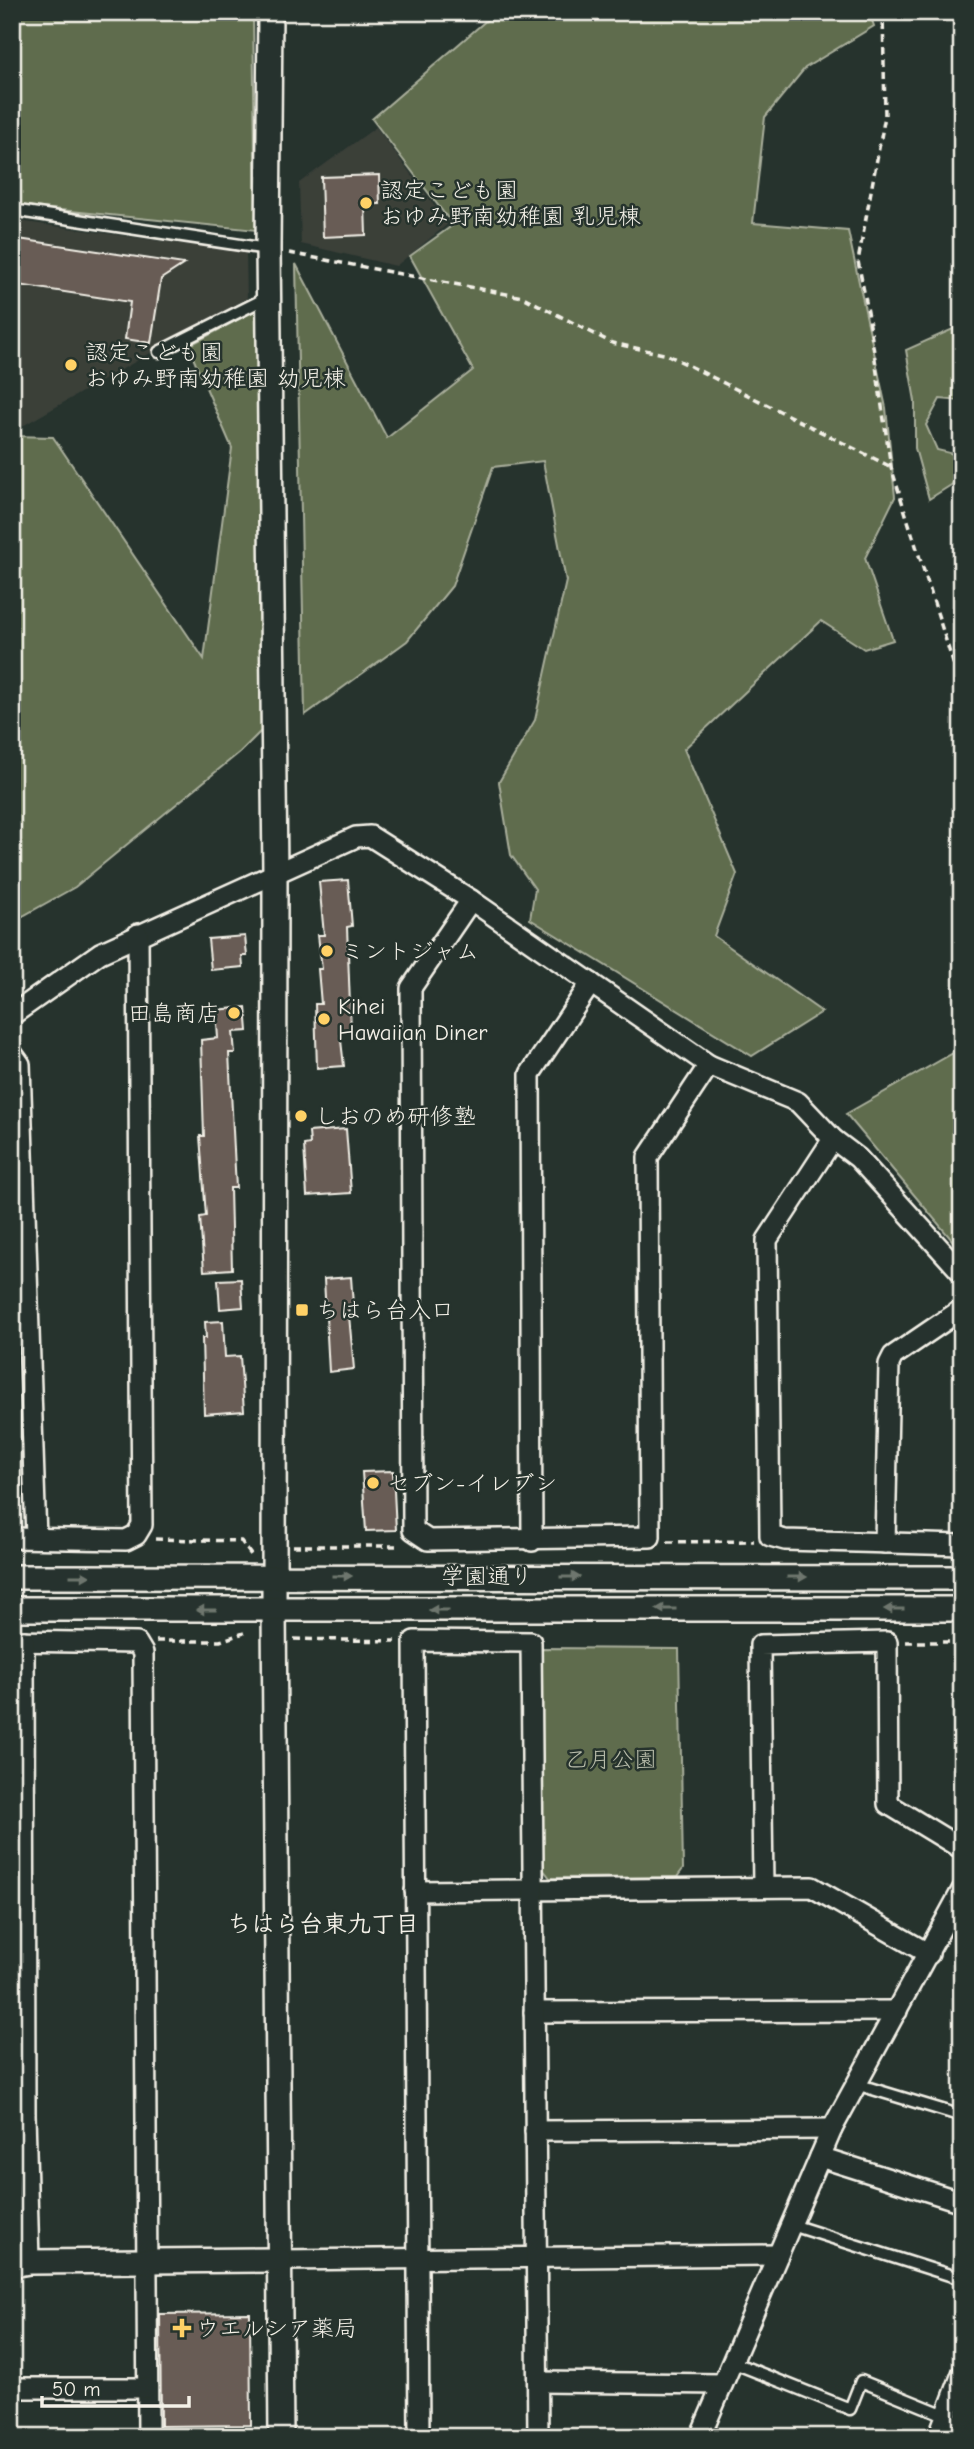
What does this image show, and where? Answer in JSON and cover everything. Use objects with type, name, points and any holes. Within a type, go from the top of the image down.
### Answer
[{"type":"street","points":[[270,12],[268,297],[275,872],[274,1639],[281,2437]]},
{"type":"street","points":[[12,1015],[100,953],[275,872],[356,837],[370,836],[471,900],[709,1065],[798,1102],[833,1139],[858,1158],[962,1273]]},
{"type":"street","points":[[471,900],[411,988],[413,1530],[428,1541],[650,1537],[648,1157],[709,1065]]},
{"type":"street","points":[[12,1538],[126,1540],[136,1535],[142,1525],[138,934]]},
{"type":"street","points":[[532,1541],[530,1074],[591,982]]},
{"type":"street","points":[[12,1054],[20,1065],[36,1538]]},
{"type":"street","points":[[833,1139],[767,1240],[769,1536],[785,1540],[962,1545]]},
{"type":"street","points":[[885,1543],[888,1364],[893,1356],[962,1308]]},
{"type":"street","name":"学園通り","points":[[12,1577],[274,1575],[962,1578]]},
{"type":"street","name":"学園通り","points":[[12,1609],[962,1609]]},
{"type":"street","points":[[148,2437],[146,2261],[146,1833],[141,1649],[137,1643],[18,1641],[21,2264],[146,2261],[778,2255]]},
{"type":"street","points":[[419,2437],[414,1641],[531,1642],[538,2437]]},
{"type":"street","points":[[763,1887],[760,1645],[887,1642],[888,1804],[962,1849]]},
{"type":"street","points":[[415,1891],[811,1887],[929,1954]]},
{"type":"street","points":[[700,2437],[832,2129],[929,1954],[954,1922],[962,1890]]},
{"type":"street","points":[[534,2012],[897,2011]]},
{"type":"street","points":[[535,2131],[832,2129]]},
{"type":"street","points":[[820,2157],[962,2202]]},
{"type":"street","points":[[938,2437],[954,2418],[962,2374]]},
{"type":"street","points":[[539,2382],[722,2384]]},
{"type":"street","points":[[12,2388],[147,2388]]},
{"type":"lane","points":[[12,210],[268,249]]},
{"type":"lane","points":[[159,352],[268,297]]},
{"type":"lane","points":[[856,2084],[962,2116]]},
{"type":"lane","points":[[792,2225],[962,2279]]},
{"type":"lane","points":[[732,2362],[849,2409],[861,2381],[954,2418]]},
{"type":"path","points":[[883,12],[886,43],[885,116],[858,261],[869,312],[891,467],[962,691]]},
{"type":"path","points":[[268,249],[523,297],[612,343],[668,355],[891,467]]},
{"type":"path","points":[[136,1535],[145,1539],[241,1541],[251,1555]]},
{"type":"path","points":[[274,1546],[400,1546],[422,1536]]},
{"type":"path","points":[[650,1537],[660,1542],[758,1541],[769,1536]]},
{"type":"path","points":[[141,1649],[153,1641],[220,1641],[244,1633]]},
{"type":"path","points":[[274,1639],[414,1641]]},
{"type":"path","points":[[887,1642],[962,1642]]},
{"type":"shaded area","name":"認定こども園 おゆみ野南幼稚園 乳児棟","points":[[376,127],[448,224],[396,266],[301,244],[299,183]]},
{"type":"shaded area","name":"認定こども園 おゆみ野南幼稚園 幼児棟","points":[[12,220],[246,253],[247,298],[12,432]]},
{"type":"green space","points":[[12,12],[253,12],[256,230],[12,205]]},
{"type":"green space","points":[[496,12],[869,12],[874,26],[805,68],[765,117],[753,223],[848,231],[886,408],[895,497],[865,558],[893,640],[864,649],[821,621],[684,749],[737,874],[714,936],[822,1012],[752,1056],[530,919],[535,889],[511,855],[499,782],[535,720],[566,581],[543,461],[493,467],[452,586],[407,641],[305,715],[296,264],[387,438],[473,370],[410,256],[453,225],[372,119]]},
{"type":"green space","points":[[256,310],[265,494],[269,723],[240,752],[75,887],[12,922],[12,436],[53,437],[204,659],[232,448],[188,346]]},
{"type":"green space","points":[[962,325],[962,401],[940,399],[926,425],[937,450],[958,455],[959,480],[929,499],[915,448],[915,401],[906,350]]},
{"type":"green space","points":[[962,1048],[962,1252],[846,1114]]},
{"type":"green space","name":"乙月公園","points":[[541,1648],[679,1649],[683,1869],[677,1877],[550,1878],[543,1869]]},
{"type":"building","points":[[379,175],[380,204],[365,204],[366,235],[323,237],[321,177]]},
{"type":"building","points":[[12,238],[184,264],[161,279],[151,343],[125,339],[130,302],[12,284]]},
{"type":"building","points":[[348,880],[352,926],[347,927],[351,1031],[340,1032],[344,1066],[317,1068],[315,1004],[321,1004],[318,969],[322,969],[318,935],[324,935],[319,882]]},
{"type":"building","points":[[245,936],[247,956],[242,956],[243,967],[211,970],[208,939]]},
{"type":"building","points":[[246,1007],[248,1031],[233,1032],[235,1053],[229,1053],[236,1188],[230,1188],[232,1269],[204,1271],[200,1217],[206,1216],[200,1136],[204,1136],[201,1040],[218,1038],[216,1010]]},
{"type":"building","points":[[346,1129],[351,1193],[307,1196],[304,1145],[310,1144],[309,1132]]},
{"type":"building","points":[[351,1277],[353,1305],[348,1305],[354,1369],[329,1372],[324,1279]]},
{"type":"building","points":[[241,1279],[243,1307],[220,1309],[218,1280]]},
{"type":"building","points":[[223,1321],[225,1357],[240,1356],[244,1411],[204,1414],[202,1338],[206,1338],[205,1322]]},
{"type":"building","points":[[393,1471],[396,1530],[366,1531],[362,1472]]},
{"type":"building","points":[[250,2313],[251,2425],[161,2426],[160,2314]]},
{"type":"place","name":"認定こども園 おゆみ野南幼稚園 乳児棟","points":[[366,203]]},
{"type":"place","name":"認定こども園 おゆみ野南幼稚園 幼児棟","points":[[71,365]]},
{"type":"place","name":"ミントジャム","points":[[327,951]]},
{"type":"place","name":"田島商店","points":[[234,1013]]},
{"type":"place","name":"Kihei Hawaiian Diner","points":[[324,1019]]},
{"type":"place","name":"しおのめ研修塾","points":[[301,1116]]},
{"type":"place","name":"ちはら台入口","points":[[302,1310]]},
{"type":"place","name":"セブン-イレブン","points":[[373,1483]]},
{"type":"place","name":"ウエルシア薬局","points":[[182,2328]]},
{"type":"district","name":"ちはら台東九丁目","points":[[323,1924]]}]
